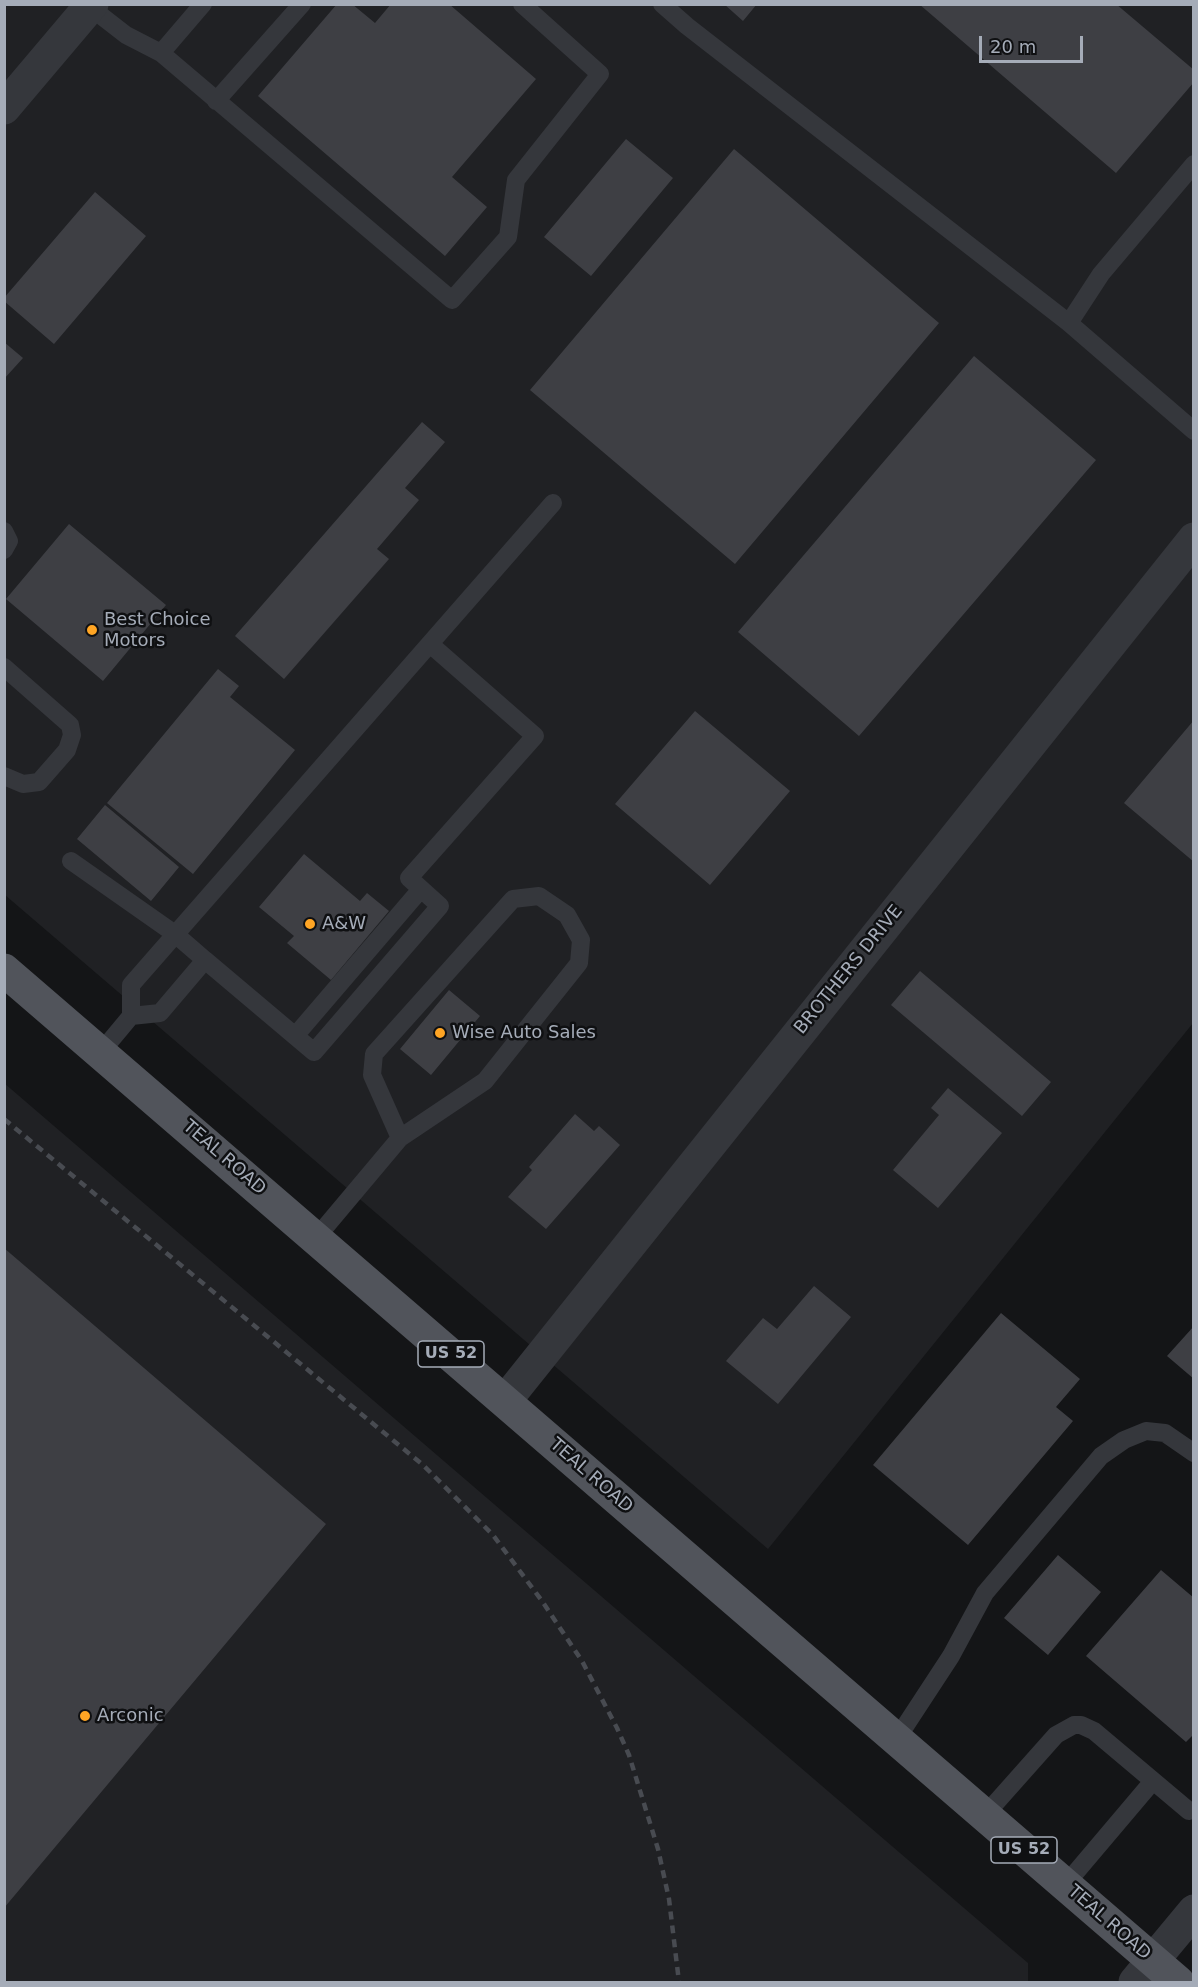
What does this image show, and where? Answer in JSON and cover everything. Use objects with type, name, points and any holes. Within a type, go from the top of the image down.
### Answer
[{"type":"main road","name":"TEAL ROAD","points":[[4,970],[1065,1886],[1143,1972],[1178,1983]]},
{"type":"street","points":[[4,108],[89,6]]},
{"type":"street","name":"BROTHERS DRIVE","points":[[505,1401],[1194,539]]},
{"type":"street","points":[[1143,1972],[1194,1911]]},
{"type":"lane","points":[[161,53],[203,4]]},
{"type":"lane","points":[[216,101],[302,4]]},
{"type":"lane","points":[[89,6],[126,35],[161,53],[452,300],[508,237],[516,180],[600,74],[522,4]]},
{"type":"lane","points":[[662,4],[687,26],[1069,323],[1194,430]]},
{"type":"lane","points":[[1069,323],[1101,274],[1194,164]]},
{"type":"lane","points":[[101,1052],[131,1016],[131,985],[553,503]]},
{"type":"lane","points":[[4,531],[9,541],[4,550]]},
{"type":"lane","points":[[71,861],[175,934],[314,1052],[440,906],[409,878],[535,736],[430,644]]},
{"type":"lane","points":[[4,667],[70,725],[72,735],[67,750],[39,782],[23,784],[4,776]]},
{"type":"lane","points":[[295,1036],[421,890]]},
{"type":"lane","points":[[316,1238],[400,1138],[485,1081],[579,963],[581,940],[567,915],[539,896],[513,899],[374,1054],[372,1075],[400,1138]]},
{"type":"lane","points":[[131,1016],[160,1014],[205,960]]},
{"type":"lane","points":[[896,1740],[951,1656],[985,1593],[1101,1456],[1124,1440],[1146,1431],[1165,1433],[1194,1453]]},
{"type":"lane","points":[[984,1816],[1056,1735],[1074,1725],[1081,1725],[1094,1731],[1153,1781],[1192,1810]]},
{"type":"lane","points":[[1065,1886],[1153,1781]]},
{"type":"shaded area","points":[[5,5],[1193,5],[1193,1023],[768,1549],[5,895]]},
{"type":"shaded area","points":[[4,1083],[1028,1963],[1028,1982],[5,1982]]},
{"type":"building","points":[[337,4],[352,4],[375,23],[391,4],[449,4],[536,79],[452,177],[487,207],[445,256],[258,96]]},
{"type":"building","points":[[724,4],[757,4],[743,21]]},
{"type":"building","points":[[919,4],[1116,4],[1194,70],[1194,82],[1116,173]]},
{"type":"building","points":[[626,139],[673,178],[591,276],[544,237]]},
{"type":"building","points":[[734,149],[939,323],[735,564],[530,390]]},
{"type":"building","points":[[95,192],[146,236],[54,344],[4,301],[4,298]]},
{"type":"building","points":[[4,342],[23,358],[4,379]]},
{"type":"building","points":[[974,356],[1096,460],[859,736],[738,632]]},
{"type":"building","points":[[422,422],[445,442],[405,488],[419,500],[377,549],[389,559],[284,679],[235,636]]},
{"type":"building","points":[[69,524],[166,605],[103,681],[6,599]]},
{"type":"building","points":[[218,669],[239,686],[230,697],[295,750],[193,874],[107,803]]},
{"type":"building","points":[[695,711],[790,791],[710,885],[615,804]]},
{"type":"building","points":[[1194,720],[1194,862],[1124,803]]},
{"type":"building","points":[[105,805],[179,867],[151,901],[77,839]]},
{"type":"building","points":[[304,854],[360,901],[367,893],[389,911],[331,980],[287,943],[294,936],[259,907]]},
{"type":"building","points":[[920,971],[1051,1082],[1022,1116],[891,1005]]},
{"type":"building","name":"Wise Auto Sales","points":[[449,990],[480,1016],[431,1075],[400,1049]]},
{"type":"building","points":[[948,1088],[1002,1133],[938,1208],[893,1170],[939,1115],[931,1108]]},
{"type":"building","points":[[575,1114],[594,1131],[599,1126],[620,1145],[546,1229],[508,1197],[532,1170],[529,1167]]},
{"type":"building","name":"Arconic","points":[[4,1248],[326,1524],[4,1908]]},
{"type":"building","points":[[814,1286],[851,1317],[778,1404],[726,1361],[763,1318],[777,1329]]},
{"type":"building","points":[[1001,1313],[1080,1379],[1056,1407],[1073,1421],[968,1545],[873,1465]]},
{"type":"building","points":[[1194,1326],[1194,1379],[1167,1356]]},
{"type":"building","points":[[1058,1555],[1101,1592],[1048,1655],[1004,1618]]},
{"type":"building","points":[[1161,1570],[1194,1598],[1194,1734],[1186,1742],[1086,1656]]},
{"type":"railway","points":[[4,1119],[423,1465],[493,1535],[542,1601],[582,1661],[629,1755],[658,1849],[669,1899],[679,1982]]},
{"type":"place","name":"Best Choice Motors","points":[[92,630]]},
{"type":"place","name":"A&W","points":[[310,924]]},
{"type":"place","name":"Wise Auto Sales","points":[[440,1033]]},
{"type":"place","name":"Arconic","points":[[85,1716]]}]
